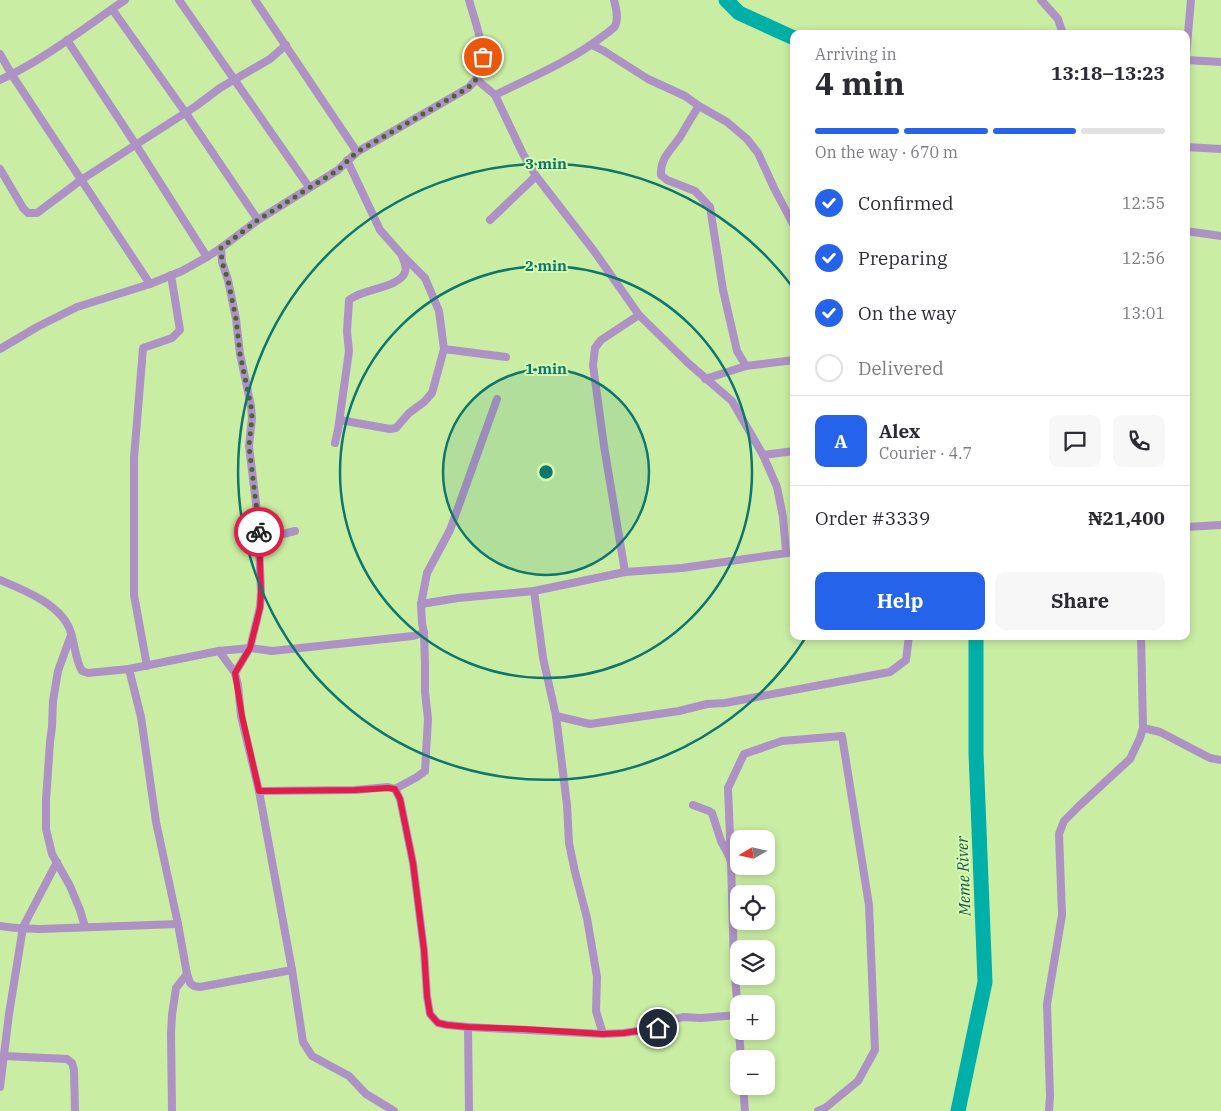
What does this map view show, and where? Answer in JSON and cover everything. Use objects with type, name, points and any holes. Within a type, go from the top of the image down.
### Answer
[{"type":"street","points":[[0,80],[12,75],[67,40],[125,0]]},
{"type":"street","points":[[179,0],[309,187]]},
{"type":"street","points":[[255,0],[357,152]]},
{"type":"street","points":[[0,349],[77,307],[150,284],[182,271],[221,248],[258,220],[338,170],[357,152],[468,88],[480,75],[483,57],[481,42],[469,0]]},
{"type":"street","points":[[495,95],[564,61],[592,45],[614,28],[617,21],[614,0]]},
{"type":"street","points":[[1040,0],[1058,19],[1062,30]]},
{"type":"street","points":[[1188,30],[1191,0]]},
{"type":"street","points":[[112,9],[258,220]]},
{"type":"street","points":[[67,40],[207,257]]},
{"type":"street","points":[[0,170],[22,208],[28,213],[37,213],[81,180],[220,88],[270,59],[286,45]]},
{"type":"street","points":[[592,45],[648,78],[685,96],[727,122],[747,139],[758,153],[790,218]]},
{"type":"street","points":[[0,54],[150,284]]},
{"type":"street","points":[[1190,60],[1221,62]]},
{"type":"street","points":[[421,604],[458,598],[534,591],[626,572],[682,568],[790,552],[777,487],[763,455],[732,401],[705,379],[639,315],[594,251],[536,176],[522,154],[495,95],[476,79]]},
{"type":"street","points":[[699,106],[680,137],[668,151],[661,167],[661,175],[667,180],[695,191],[710,207],[736,351],[746,366]]},
{"type":"street","points":[[1190,147],[1221,149]]},
{"type":"street","points":[[340,420],[390,429],[396,428],[409,413],[424,402],[432,393],[444,349],[439,311],[425,278],[380,230],[347,160]]},
{"type":"street","points":[[490,220],[536,176]]},
{"type":"street","points":[[1190,232],[1221,236]]},
{"type":"street","points":[[221,248],[222,262],[228,280],[236,319],[240,354],[251,406],[252,418],[249,446],[258,520],[261,592],[260,608],[250,648],[235,673]]},
{"type":"street","points":[[335,443],[349,351],[347,332],[349,300],[356,295],[396,282],[402,277],[406,271],[402,255]]},
{"type":"street","points":[[147,666],[134,595],[134,458],[143,348],[172,338],[180,330],[171,275]]},
{"type":"street","points":[[626,572],[604,446],[593,365],[595,348],[601,340],[639,315]]},
{"type":"street","points":[[444,349],[506,357]]},
{"type":"street","points":[[705,379],[746,366],[790,360]]},
{"type":"street","points":[[259,791],[395,789],[425,771],[428,719],[421,604],[427,573],[450,530],[497,399]]},
{"type":"street","points":[[763,455],[790,451]]},
{"type":"street","points":[[1190,527],[1221,525]]},
{"type":"street","points":[[259,540],[295,532]]},
{"type":"street","points":[[0,580],[22,589],[48,604],[63,618],[72,633],[78,664],[82,671],[88,673],[147,666],[219,651],[250,648],[272,652],[424,634]]},
{"type":"street","points":[[534,591],[543,658],[556,716],[567,805],[569,843],[589,928],[597,977],[596,1011],[603,1034]]},
{"type":"street","points":[[72,633],[58,671],[53,701],[46,800],[46,829],[52,854],[70,886],[85,927]]},
{"type":"street","points":[[556,716],[590,724],[679,711],[707,704],[725,703],[890,672],[906,660],[908,640]]},
{"type":"street","points":[[1049,1111],[1047,1004],[1062,916],[1059,834],[1064,821],[1130,759],[1140,738],[1143,728],[1140,640]]},
{"type":"street","points":[[219,651],[235,673],[292,970],[303,1042],[312,1056],[349,1076],[366,1094],[394,1111]]},
{"type":"street","points":[[129,669],[141,717],[156,822],[190,983],[200,987],[292,970]]},
{"type":"street","points":[[1143,728],[1160,732],[1210,758],[1221,760]]},
{"type":"street","points":[[730,837],[728,788],[744,754],[782,741],[842,736],[869,905],[875,1050],[858,1081],[826,1108],[818,1111]]},
{"type":"street","points":[[395,789],[400,799],[413,863],[430,1014],[438,1023],[468,1027],[603,1034],[658,1028],[672,1020],[683,1017],[701,1018],[730,1016]]},
{"type":"street","points":[[693,805],[712,813],[721,841],[730,859]]},
{"type":"street","points":[[0,1087],[9,1014],[23,928],[56,862]]},
{"type":"street","points":[[731,875],[736,995]]},
{"type":"street","points":[[0,926],[16,929],[40,929],[178,924]]},
{"type":"street","points":[[172,1111],[170,1033],[176,988],[187,974]]},
{"type":"street","points":[[468,1027],[469,1111]]},
{"type":"street","points":[[4,1056],[67,1059],[72,1063],[74,1070],[75,1111]]},
{"type":"street","points":[[743,1095],[744,1111]]},
{"type":"waterway","points":[[726,0],[739,13],[790,36]]},
{"type":"waterway","name":"Meme River","points":[[958,1111],[985,982],[976,753],[976,640]]},
{"type":"way so far","points":[[259,532],[249,446],[252,418],[251,406],[240,354],[236,319],[228,280],[222,262],[221,248],[258,220],[338,170],[357,152],[468,88],[480,75],[483,57]]},
{"type":"route","points":[[259,532],[260,608],[250,648],[235,673],[242,716],[259,791],[395,789],[400,799],[413,863],[430,1014],[438,1023],[468,1027],[603,1034],[658,1028]]}]
